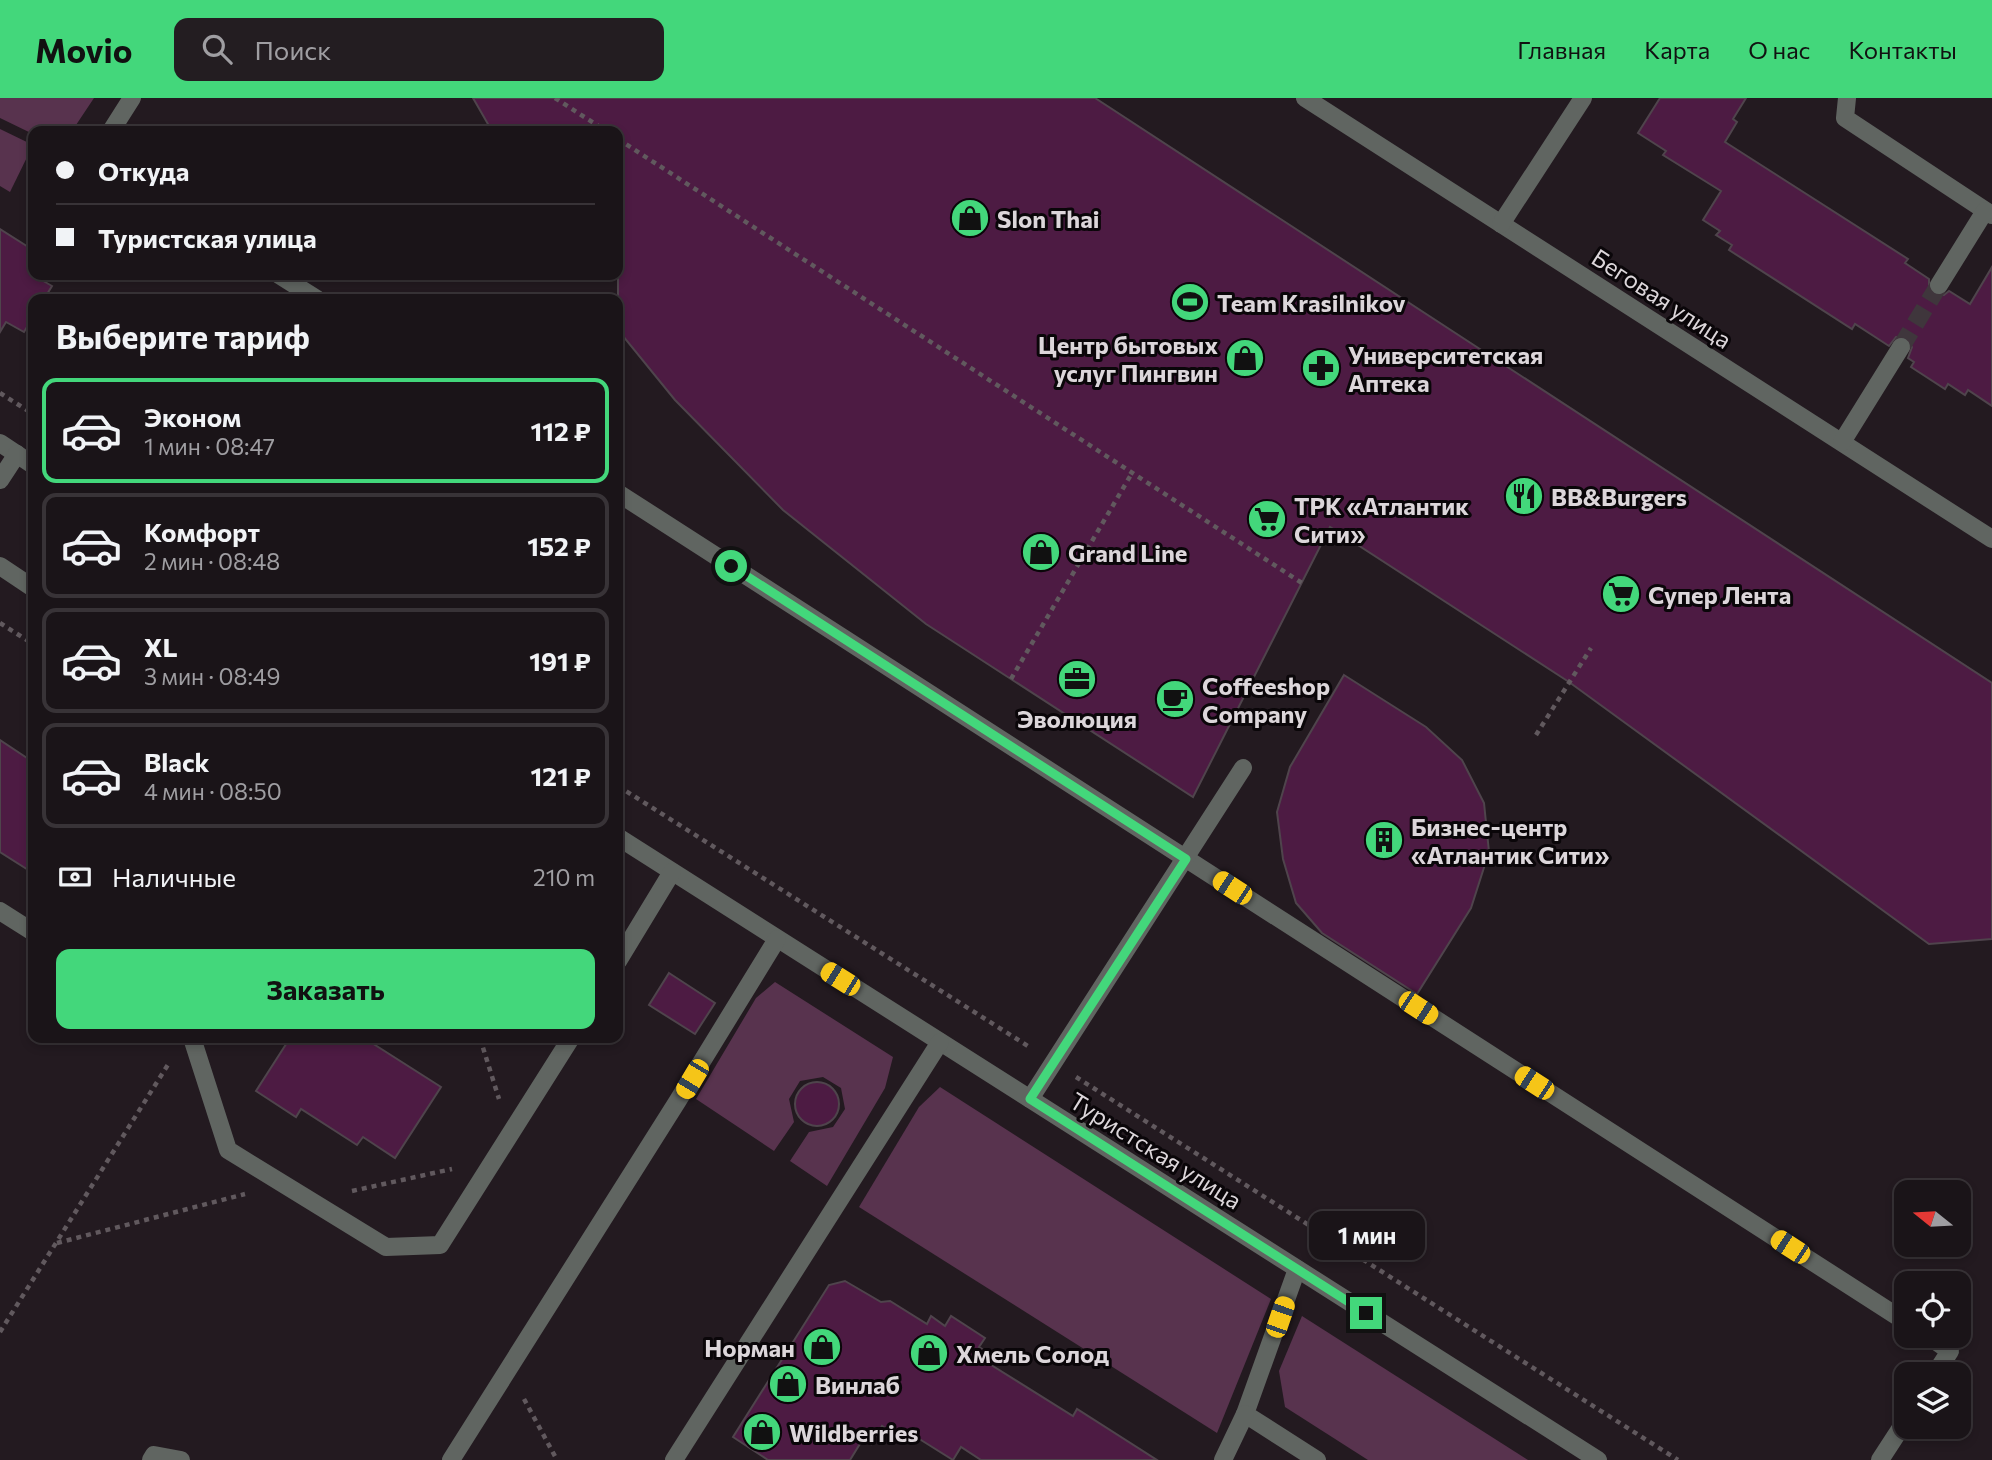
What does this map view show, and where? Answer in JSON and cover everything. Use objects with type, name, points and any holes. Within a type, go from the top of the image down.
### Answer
[{"type":"street","points":[[114,126],[132,98]]},
{"type":"street","name":"Беговая улица","points":[[1305,98],[1992,539]]},
{"type":"street","points":[[1501,224],[1583,98]]},
{"type":"street","points":[[1847,98],[1844,118],[1989,213],[1939,285]]},
{"type":"street","points":[[287,280],[309,294]]},
{"type":"street","points":[[1842,442],[1901,347]]},
{"type":"street","points":[[0,443],[28,462]]},
{"type":"street","points":[[0,480],[17,454]]},
{"type":"street","points":[[623,496],[1894,1314]]},
{"type":"street","points":[[0,566],[28,585]]},
{"type":"street","points":[[1030,1099],[1243,768]]},
{"type":"street","name":"Туристская улица","points":[[623,840],[1598,1460]]},
{"type":"street","points":[[623,953],[673,872]]},
{"type":"street","points":[[0,911],[28,929]]},
{"type":"street","points":[[451,1460],[778,939]]},
{"type":"street","points":[[674,1460],[940,1042]]},
{"type":"street","points":[[194,1043],[228,1150],[386,1247],[440,1245],[567,1043]]},
{"type":"street","points":[[1223,1460],[1245,1414],[1297,1269]]},
{"type":"street","points":[[1943,1362],[1950,1351],[1946,1348]]},
{"type":"street","points":[[1245,1414],[1317,1460]]},
{"type":"street","points":[[1880,1460],[1894,1438]]},
{"type":"street","points":[[151,1460],[154,1455],[181,1460]]},
{"type":"path","points":[[555,98],[598,126]]},
{"type":"path","points":[[623,142],[1302,583]]},
{"type":"path","points":[[0,393],[28,411]]},
{"type":"path","points":[[1011,679],[1132,472]]},
{"type":"path","points":[[0,623],[28,641]]},
{"type":"path","points":[[1536,735],[1591,648]]},
{"type":"path","points":[[623,789],[1678,1460]]},
{"type":"path","points":[[482,1043],[510,1133]]},
{"type":"path","points":[[0,1332],[171,1061]]},
{"type":"path","points":[[310,1201],[494,1159]]},
{"type":"path","points":[[56,1243],[283,1184]]},
{"type":"path","points":[[508,1370],[557,1460]]},
{"type":"shaded area","points":[[0,98],[94,98],[75,126],[28,126],[28,132],[0,118]]},
{"type":"shaded area","points":[[0,129],[28,143],[28,155],[10,192],[0,186]]},
{"type":"shaded area","points":[[775,982],[893,1057],[885,1088],[827,1186],[790,1161],[809,1132],[833,1127],[845,1109],[841,1088],[823,1077],[800,1081],[789,1099],[794,1122],[774,1151],[696,1099],[756,998]]},
{"type":"shaded area","points":[[940,1087],[1271,1299],[1217,1433],[859,1207],[919,1107]]},
{"type":"shaded area","points":[[1302,1316],[1528,1460],[1368,1460],[1285,1407],[1279,1371]]},
{"type":"building","name":"ТРК «Атлантик Сити»","points":[[473,98],[1095,98],[1992,683],[1992,939],[1929,944],[1569,682],[1330,527],[1193,797],[926,624],[783,510],[675,400],[623,336],[623,294],[618,294],[618,280],[623,280],[623,126],[489,126]]},
{"type":"building","points":[[1660,98],[1746,98],[1733,119],[1737,122],[1725,142],[1908,259],[1905,263],[1929,279],[1929,290],[1934,295],[1944,295],[1949,291],[1970,304],[1992,267],[1992,406],[1968,390],[1965,395],[1948,384],[1945,389],[1911,367],[1914,362],[1908,358],[1912,347],[1906,337],[1896,337],[1889,346],[1855,324],[1852,329],[1729,250],[1732,245],[1716,235],[1720,231],[1703,220],[1721,191],[1663,155],[1666,151],[1638,133]]},
{"type":"building","points":[[0,229],[28,247],[28,280],[42,280],[52,286],[47,294],[28,294],[28,325],[24,332],[6,322],[0,332]]},
{"type":"building","name":"Бизнес-центр «Атлантик Сити»","points":[[1344,675],[1426,727],[1462,760],[1484,803],[1489,852],[1471,908],[1417,994],[1322,933],[1296,903],[1283,859],[1277,812],[1290,767]]},
{"type":"building","points":[[0,740],[28,759],[28,870],[0,852]]},
{"type":"building","points":[[669,973],[715,1003],[695,1034],[649,1005]]},
{"type":"building","points":[[287,1043],[372,1043],[441,1087],[395,1158],[363,1137],[357,1145],[301,1109],[296,1117],[256,1091]]},
{"type":"building","points":[[817,1082],[833,1088],[839,1104],[833,1120],[817,1126],[801,1120],[795,1104],[801,1088]]},
{"type":"building","points":[[845,1281],[881,1302],[890,1301],[927,1324],[931,1316],[945,1326],[951,1316],[985,1338],[979,1347],[992,1355],[988,1363],[1073,1416],[1077,1409],[1157,1460],[981,1460],[961,1447],[953,1460],[913,1435],[907,1442],[882,1426],[871,1444],[863,1439],[850,1460],[768,1460],[733,1437],[829,1285]]},
{"type":"tunnel","points":[[1901,347],[1939,285]]},
{"type":"place","name":"Slon Thai","points":[[970,218]]},
{"type":"place","name":"Team Krasilnikov","points":[[1190,302]]},
{"type":"place","name":"Центр бытовых услуг Пингвин","points":[[1245,358]]},
{"type":"place","name":"Университетская Аптека","points":[[1321,368]]},
{"type":"place","name":"BB&Burgers","points":[[1524,496]]},
{"type":"place","name":"ТРК «Атлантик Сити»","points":[[1267,519]]},
{"type":"place","name":"Grand Line","points":[[1041,552]]},
{"type":"place","name":"Супер Лента","points":[[1621,594]]},
{"type":"place","name":"Эволюция","points":[[1077,679]]},
{"type":"place","name":"Coffeeshop Company","points":[[1175,699]]},
{"type":"place","name":"Бизнес-центр «Атлантик Сити»","points":[[1384,840]]},
{"type":"place","name":"Норман","points":[[822,1347]]},
{"type":"place","name":"Хмель Солод","points":[[929,1353]]},
{"type":"place","name":"Винлаб","points":[[788,1384]]},
{"type":"place","name":"Wildberries","points":[[762,1432]]},
{"type":"route","points":[[731,566],[1186,859],[1030,1099],[1366,1313]]}]
